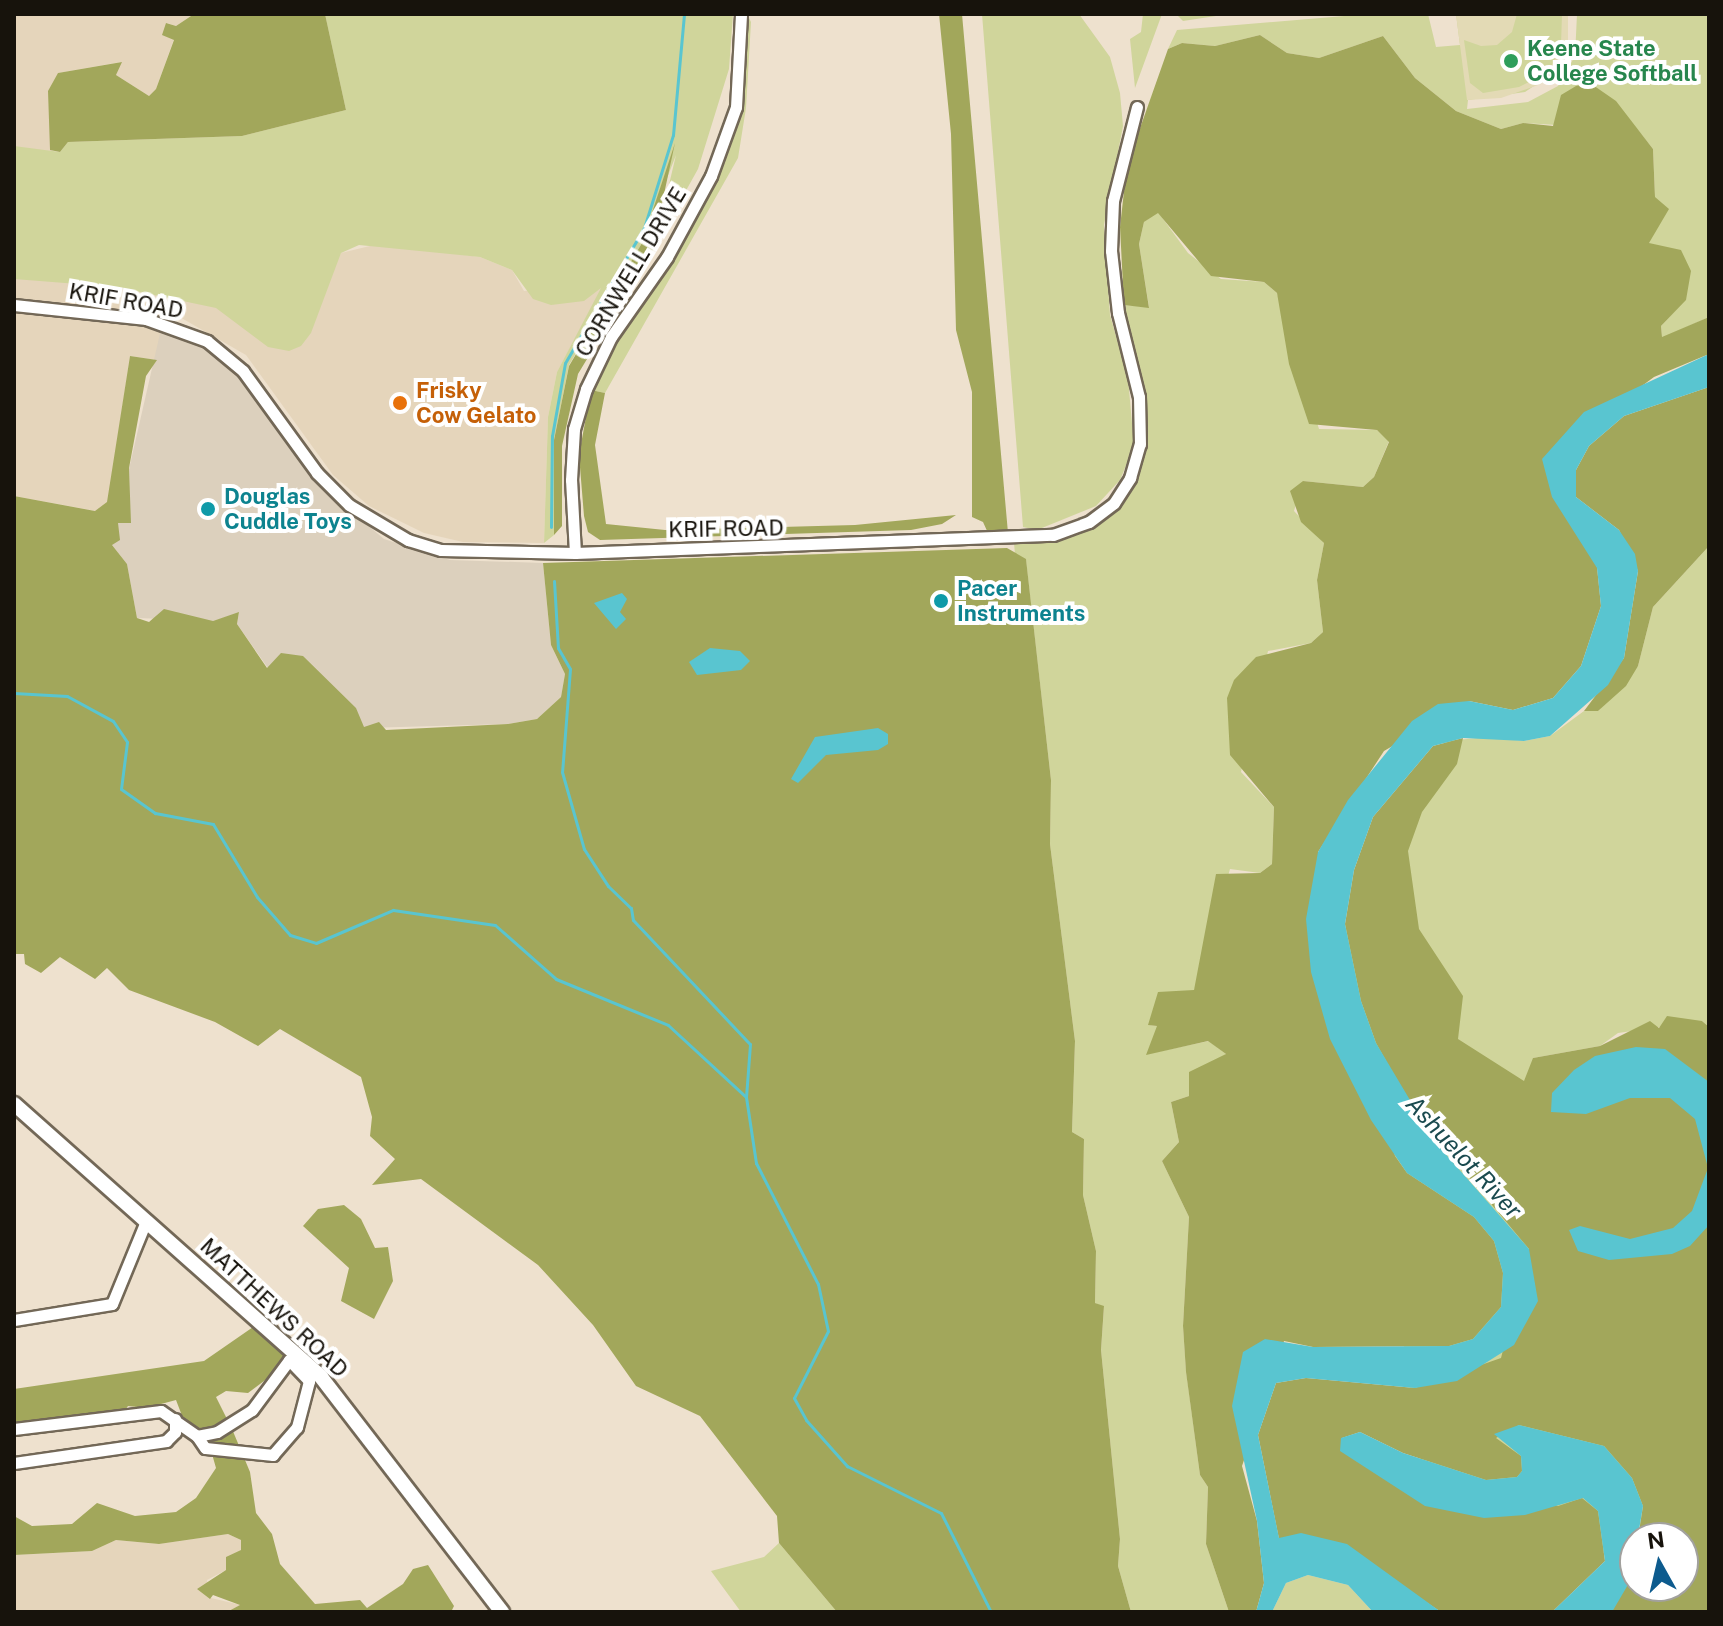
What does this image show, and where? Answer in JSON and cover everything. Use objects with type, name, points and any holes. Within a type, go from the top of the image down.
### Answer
[{"type":"street","name":"CORNWELL DRIVE","points":[[575,553],[571,480],[574,429],[586,389],[611,337],[667,257],[711,176],[736,107],[741,14]]},
{"type":"street","name":"KRIF ROAD","points":[[14,305],[146,319],[207,341],[243,371],[326,483],[368,519],[408,540],[475,555],[1012,540],[1071,530],[1102,513],[1130,478],[1142,431],[1111,251],[1113,201],[1137,107]]},
{"type":"street","name":"MATTHEWS ROAD","points":[[14,1104],[321,1377],[502,1612]]},
{"type":"street","points":[[14,1320],[112,1304],[146,1221]]},
{"type":"street","points":[[14,1429],[148,1411],[175,1419],[197,1436],[205,1448],[273,1455],[297,1427],[309,1381],[289,1360],[252,1410],[217,1432],[197,1436]]},
{"type":"street","points":[[14,1463],[166,1441],[175,1432],[175,1419]]},
{"type":"shaded area","points":[[14,14],[194,14],[176,26],[167,23],[174,39],[156,89],[149,96],[116,75],[121,62],[58,73],[51,150],[332,267],[341,253],[378,244],[480,257],[512,270],[524,291],[603,286],[557,372],[548,417],[544,543],[463,542],[424,533],[369,506],[333,475],[246,355],[164,308],[157,360],[130,356],[108,502],[96,511],[14,496]]},
{"type":"shaded area","points":[[161,329],[208,350],[244,384],[315,481],[384,539],[450,560],[543,563],[551,645],[565,674],[561,697],[537,719],[508,724],[364,728],[268,668],[237,624],[239,613],[213,621],[137,618],[127,564],[112,545],[118,522],[130,523],[129,469]]},
{"type":"shaded area","points":[[228,1534],[241,1540],[241,1550],[226,1570],[207,1580],[211,1598],[241,1605],[227,1612],[14,1612],[14,1555],[92,1551],[116,1540],[159,1544]]},
{"type":"green space","points":[[194,14],[325,14],[346,110],[242,136],[68,142],[60,152],[50,150],[48,91],[58,73],[122,62],[116,75],[149,96],[156,89],[174,40],[162,35],[166,23],[176,26]]},
{"type":"green space","points":[[325,14],[733,14],[729,69],[698,169],[654,248],[676,155],[642,243],[569,365],[554,440],[554,535],[544,543],[548,417],[557,372],[601,288],[584,301],[551,305],[533,299],[512,270],[480,257],[359,245],[341,253],[311,333],[301,346],[289,351],[268,347],[216,308],[116,287],[14,279],[14,146],[60,152],[68,142],[242,136],[346,110]]},
{"type":"green space","points":[[747,14],[751,22],[746,108],[738,158],[605,393],[591,390],[615,340],[682,235],[739,102]]},
{"type":"green space","points":[[939,14],[962,14],[1008,533],[988,533],[983,522],[972,517],[972,392],[956,330],[951,134]]},
{"type":"green space","points":[[982,14],[1079,14],[1110,57],[1120,93],[1123,126],[1104,225],[1110,315],[1128,378],[1134,446],[1120,480],[1096,506],[1037,530],[1023,527]]},
{"type":"green space","points":[[1143,14],[1162,14],[1135,88],[1130,39],[1141,32]]},
{"type":"green space","points":[[1176,14],[1229,14],[1183,21]]},
{"type":"green space","points":[[1368,14],[1428,14],[1436,47],[1460,45],[1456,14],[1568,14],[1568,44],[1556,71],[1525,92],[1468,100],[1467,109],[1528,102],[1558,86],[1575,56],[1577,14],[1709,14],[1709,317],[1662,338],[1661,326],[1686,299],[1649,243],[1655,197],[1653,149],[1638,130],[1523,123],[1501,129],[1456,111],[1415,78],[1383,36],[1319,58],[1287,53],[1260,35],[1215,46],[1182,43],[1168,49],[1177,30]]},
{"type":"green space","points":[[1260,35],[1287,53],[1319,58],[1383,36],[1415,78],[1456,111],[1501,129],[1523,123],[1553,126],[1561,95],[1576,86],[1590,83],[1616,101],[1653,149],[1655,197],[1669,209],[1649,243],[1681,250],[1691,271],[1686,300],[1661,326],[1662,337],[1709,317],[1709,354],[1654,377],[1543,459],[1597,567],[1601,606],[1581,666],[1553,698],[1513,710],[1469,701],[1384,751],[1318,852],[1395,1156],[1407,1173],[1474,1217],[1494,1241],[1503,1273],[1501,1307],[1473,1339],[1449,1346],[1313,1347],[1284,1341],[1242,1466],[1257,1521],[1264,1583],[1256,1612],[1229,1612],[1206,1544],[1208,1487],[1200,1475],[1186,1372],[1183,1326],[1189,1217],[1162,1161],[1179,1142],[1171,1102],[1189,1096],[1189,1072],[1226,1054],[1208,1041],[1146,1055],[1157,1026],[1148,1025],[1158,992],[1194,990],[1216,874],[1260,873],[1272,864],[1274,807],[1230,755],[1227,698],[1234,680],[1256,657],[1311,643],[1323,632],[1317,580],[1324,543],[1301,522],[1290,491],[1303,481],[1363,487],[1374,477],[1389,442],[1377,430],[1309,424],[1289,364],[1277,293],[1264,282],[1211,276],[1158,213],[1144,222],[1139,244],[1149,308],[1124,305],[1120,227],[1127,165],[1168,49],[1182,43],[1215,46]]},
{"type":"green space","points":[[675,143],[658,222],[663,226],[654,248],[578,374],[562,446],[562,526],[554,535],[554,440],[569,366],[642,243]]},
{"type":"green space","points":[[1158,212],[1188,253],[1221,279],[1264,282],[1277,293],[1319,429],[1377,430],[1389,441],[1374,477],[1363,487],[1303,481],[1294,511],[1324,543],[1317,580],[1323,632],[1311,643],[1268,651],[1241,772],[1274,807],[1272,864],[1260,873],[1230,869],[1194,991],[1149,1025],[1158,1026],[1147,1054],[1209,1041],[1226,1054],[1189,1096],[1171,1102],[1179,1142],[1162,1161],[1189,1217],[1183,1326],[1186,1371],[1200,1475],[1208,1487],[1206,1544],[1229,1612],[1131,1612],[1118,1566],[1120,1539],[1101,1350],[1104,1307],[1095,1303],[1096,1251],[1083,1195],[1084,1139],[1072,1132],[1075,1041],[1050,844],[1051,780],[1026,560],[1015,555],[1014,543],[1046,541],[1096,525],[1136,483],[1148,442],[1146,405],[1124,305],[1149,307],[1139,244],[1144,222]]},
{"type":"green space","points":[[130,356],[157,360],[146,376],[129,468],[131,523],[118,523],[120,540],[112,545],[127,564],[137,618],[149,622],[164,609],[213,621],[239,612],[237,624],[267,668],[281,653],[303,656],[356,708],[364,727],[379,722],[386,730],[508,724],[537,719],[561,697],[565,674],[551,645],[543,563],[1007,548],[1026,559],[1051,780],[1050,844],[1075,1041],[1072,1132],[1084,1139],[1083,1195],[1096,1251],[1095,1303],[1104,1306],[1101,1350],[1120,1539],[1118,1566],[1131,1612],[837,1612],[779,1543],[777,1516],[700,1416],[636,1386],[593,1325],[538,1265],[421,1179],[372,1185],[395,1159],[370,1136],[372,1117],[361,1077],[280,1029],[258,1046],[215,1022],[129,990],[107,968],[95,979],[60,957],[41,973],[25,964],[24,954],[14,954],[14,496],[95,511],[107,502]]},
{"type":"green space","points":[[1709,387],[1709,546],[1653,607],[1638,666],[1626,686],[1598,711],[1584,711],[1624,658],[1638,571],[1619,530],[1576,497],[1576,470],[1589,446],[1624,416]]},
{"type":"green space","points":[[591,390],[605,393],[595,445],[606,524],[665,530],[855,525],[956,515],[942,524],[911,530],[600,540],[588,532],[584,516],[579,455]]},
{"type":"green space","points":[[1709,546],[1709,1027],[1702,1021],[1618,1033],[1600,1046],[1533,1058],[1609,1260],[1683,1522],[1640,1522],[1643,1506],[1629,1522],[1619,1522],[1619,1534],[1552,1612],[1441,1612],[1345,924],[1446,741],[1488,737],[1524,741],[1550,736],[1584,711],[1598,711],[1638,666],[1653,607]]},
{"type":"green space","points":[[1463,738],[1457,764],[1422,812],[1408,851],[1419,929],[1463,996],[1458,1039],[1524,1081],[1533,1058],[1600,1046],[1650,1021],[1659,1028],[1667,1016],[1702,1021],[1709,1027],[1709,1612],[1612,1612],[1619,1593],[1619,1602],[1699,1602],[1699,1522],[1640,1522],[1643,1506],[1632,1478],[1604,1446],[1519,1425],[1496,1438],[1521,1456],[1522,1471],[1517,1477],[1486,1480],[1403,1453],[1360,1432],[1342,1438],[1558,1506],[1582,1498],[1598,1511],[1605,1561],[1552,1612],[1441,1612],[1408,1590],[1279,1539],[1258,1435],[1276,1383],[1306,1378],[1415,1388],[1501,1358],[1529,1249],[1415,1113],[1376,1043],[1361,1001],[1345,924],[1354,870],[1373,817],[1433,746]]},
{"type":"green space","points":[[344,1205],[361,1219],[375,1248],[388,1247],[393,1281],[374,1319],[341,1301],[349,1268],[303,1226],[318,1209]]},
{"type":"green space","points":[[256,1325],[287,1352],[272,1375],[248,1393],[226,1391],[216,1397],[228,1421],[214,1428],[202,1430],[184,1421],[176,1400],[146,1408],[128,1406],[123,1413],[14,1425],[14,1389],[204,1361]]},
{"type":"green space","points":[[232,1429],[250,1472],[256,1513],[272,1534],[280,1564],[315,1604],[360,1600],[367,1608],[403,1584],[413,1569],[428,1565],[454,1606],[451,1612],[227,1612],[240,1605],[213,1595],[210,1599],[197,1589],[226,1570],[226,1557],[241,1550],[241,1540],[228,1534],[159,1544],[116,1540],[92,1551],[14,1555],[14,1516],[32,1526],[72,1524],[97,1503],[135,1516],[176,1512],[196,1498],[216,1468],[208,1440]]},
{"type":"green space","points":[[779,1543],[837,1612],[741,1612],[711,1571],[764,1557]]},
{"type":"green space","points":[[1308,1575],[1348,1585],[1373,1612],[1272,1612],[1286,1583]]},
{"type":"green space","points":[[1699,1577],[1709,1612],[1612,1612],[1621,1602],[1699,1602]]},
{"type":"sand","points":[[1456,14],[1517,14],[1512,32],[1497,45],[1481,46],[1464,40],[1470,83],[1483,93],[1519,87],[1549,72],[1561,45],[1562,14],[1568,14],[1568,44],[1556,71],[1541,84],[1501,98],[1467,100]]},
{"type":"water","points":[[1709,354],[1709,387],[1624,416],[1589,446],[1576,470],[1576,497],[1619,530],[1635,554],[1638,571],[1624,658],[1608,685],[1550,736],[1524,741],[1463,738],[1433,746],[1373,817],[1354,870],[1345,924],[1361,1001],[1376,1043],[1435,1142],[1529,1249],[1538,1301],[1514,1345],[1457,1381],[1415,1388],[1306,1378],[1276,1383],[1258,1435],[1279,1538],[1301,1533],[1347,1544],[1441,1612],[1373,1612],[1348,1585],[1308,1575],[1286,1583],[1272,1612],[1256,1612],[1264,1583],[1257,1521],[1232,1406],[1243,1352],[1265,1339],[1313,1347],[1449,1346],[1473,1339],[1501,1307],[1503,1273],[1494,1241],[1474,1217],[1407,1173],[1371,1120],[1330,1039],[1311,972],[1306,919],[1318,852],[1348,800],[1412,721],[1438,704],[1469,701],[1513,710],[1553,698],[1581,666],[1601,606],[1597,568],[1552,497],[1542,459],[1584,412]]},
{"type":"water","points":[[622,593],[627,599],[620,612],[626,619],[616,629],[594,603]]},
{"type":"water","points":[[710,648],[740,651],[750,661],[741,670],[697,675],[689,662]]},
{"type":"water","points":[[878,728],[888,734],[888,744],[878,750],[826,755],[798,783],[791,779],[815,737]]},
{"type":"water","points":[[1636,1047],[1665,1049],[1709,1082],[1709,1225],[1690,1246],[1672,1254],[1609,1260],[1578,1251],[1569,1230],[1580,1226],[1630,1239],[1673,1228],[1692,1211],[1708,1168],[1695,1119],[1670,1098],[1630,1098],[1586,1114],[1551,1112],[1552,1093],[1574,1070],[1595,1056]]},
{"type":"water","points":[[1519,1425],[1604,1446],[1632,1478],[1643,1506],[1640,1522],[1619,1522],[1619,1600],[1612,1612],[1552,1612],[1605,1561],[1598,1511],[1583,1498],[1525,1515],[1484,1518],[1425,1506],[1340,1451],[1341,1438],[1360,1432],[1403,1453],[1486,1480],[1517,1477],[1522,1471],[1521,1456],[1494,1434]]},
{"type":"waterway","points":[[551,527],[552,436],[565,363],[644,228],[673,135],[684,14]]},
{"type":"waterway","points":[[554,581],[558,648],[570,669],[562,772],[584,849],[608,886],[631,908],[633,920],[750,1044],[746,1097]]},
{"type":"waterway","points":[[14,693],[67,696],[113,721],[127,742],[121,789],[155,813],[213,824],[257,897],[290,935],[316,943],[393,910],[495,925],[556,979],[668,1025],[746,1097],[756,1163],[818,1284],[828,1331],[794,1398],[806,1420],[847,1466],[941,1513],[991,1612]]},
{"type":"place","name":"Keene State College Softball","points":[[1511,61]]},
{"type":"place","name":"Frisky Cow Gelato","points":[[400,403]]},
{"type":"place","name":"Douglas Cuddle Toys","points":[[208,509]]},
{"type":"place","name":"Pacer Instruments","points":[[941,601]]},
{"type":"water label","name":"Ashuelot River","points":[[1464,1157]]}]
